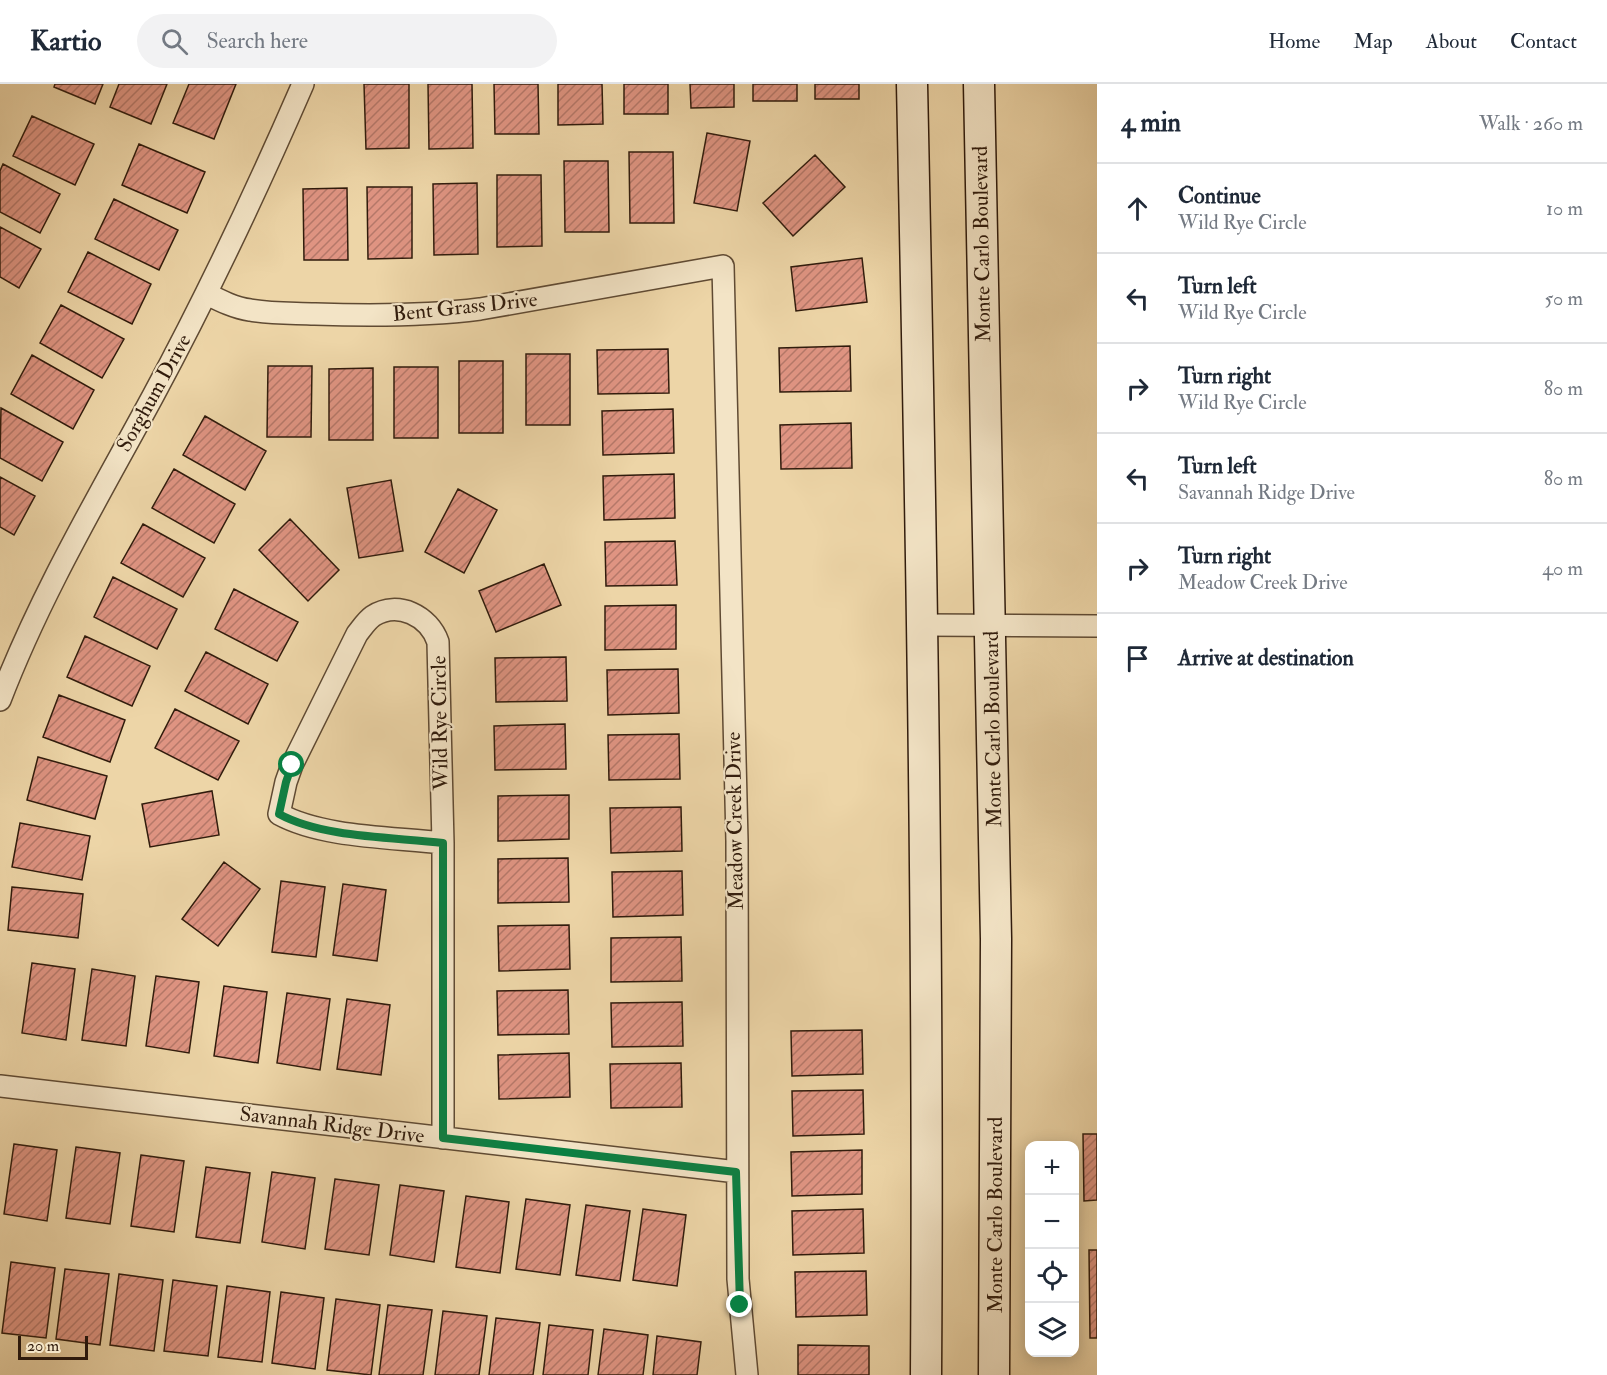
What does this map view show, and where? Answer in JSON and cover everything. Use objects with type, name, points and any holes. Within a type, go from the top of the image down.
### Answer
[{"type":"main road","points":[[912,84],[923,625],[928,1138],[926,1375]]},
{"type":"main road","name":"Monte Carlo Boulevard","points":[[979,84],[996,939],[994,1375]]},
{"type":"street","name":"Sorghum Drive","points":[[0,700],[15,661],[60,566],[207,294],[303,84]]},
{"type":"street","name":"Bent Grass Drive","points":[[207,294],[231,305],[260,311],[370,316],[429,314],[480,309],[723,266]]},
{"type":"street","name":"Meadow Creek Drive","points":[[723,266],[737,841],[738,1279],[747,1375]]},
{"type":"street","name":"Wild Rye Circle","points":[[443,843],[326,831],[296,823],[279,814],[292,765],[357,634],[373,616],[384,611],[396,610],[417,615],[434,631],[438,642],[443,843],[443,1138]]},
{"type":"street","points":[[923,625],[1097,626]]},
{"type":"street","name":"Savannah Ridge Drive","points":[[0,1086],[736,1172]]},
{"type":"building","points":[[55,84],[103,84],[95,104],[54,87]]},
{"type":"building","points":[[119,84],[167,84],[151,124],[110,107]]},
{"type":"building","points":[[189,84],[236,84],[214,139],[173,123]]},
{"type":"building","points":[[364,84],[409,84],[409,148],[366,149]]},
{"type":"building","points":[[428,84],[472,84],[473,148],[429,149]]},
{"type":"building","points":[[494,84],[538,84],[539,134],[495,134]]},
{"type":"building","points":[[558,84],[602,84],[603,124],[558,125]]},
{"type":"building","points":[[624,84],[668,84],[668,114],[624,114]]},
{"type":"building","points":[[690,84],[734,84],[734,107],[691,108]]},
{"type":"building","points":[[753,84],[797,84],[797,101],[753,101]]},
{"type":"building","points":[[815,84],[859,84],[859,99],[815,99]]},
{"type":"building","points":[[32,116],[94,144],[75,185],[13,156]]},
{"type":"building","points":[[707,133],[750,141],[737,211],[694,203]]},
{"type":"building","points":[[139,144],[205,172],[187,213],[122,185]]},
{"type":"building","points":[[629,152],[673,152],[674,223],[630,223]]},
{"type":"building","points":[[815,155],[845,187],[793,236],[763,203]]},
{"type":"building","points":[[564,161],[608,161],[609,232],[565,232]]},
{"type":"building","points":[[3,164],[60,194],[40,233],[0,212],[0,171]]},
{"type":"building","points":[[497,175],[541,175],[542,246],[497,247]]},
{"type":"building","points":[[477,183],[478,254],[434,255],[433,184]]},
{"type":"building","points":[[367,187],[412,187],[412,258],[368,259]]},
{"type":"building","points":[[347,188],[348,260],[304,260],[303,189]]},
{"type":"building","points":[[114,199],[178,230],[159,270],[95,239]]},
{"type":"building","points":[[0,227],[41,249],[19,288],[0,277]]},
{"type":"building","points":[[88,252],[151,284],[132,324],[68,292]]},
{"type":"building","points":[[862,258],[867,302],[796,311],[791,267]]},
{"type":"building","points":[[61,305],[124,339],[102,378],[40,343]]},
{"type":"building","points":[[850,346],[851,391],[780,392],[779,348]]},
{"type":"building","points":[[668,349],[669,393],[598,394],[597,350]]},
{"type":"building","points":[[526,354],[570,354],[570,425],[526,425]]},
{"type":"building","points":[[32,355],[94,390],[73,429],[11,394]]},
{"type":"building","points":[[459,361],[503,361],[503,433],[459,433]]},
{"type":"building","points":[[268,366],[312,366],[311,437],[267,437]]},
{"type":"building","points":[[394,367],[438,367],[438,438],[394,438]]},
{"type":"building","points":[[373,368],[373,440],[329,440],[329,369]]},
{"type":"building","points":[[1,408],[63,442],[42,481],[0,458]]},
{"type":"building","points":[[673,409],[674,453],[603,455],[602,411]]},
{"type":"building","points":[[205,416],[266,451],[245,490],[183,455]]},
{"type":"building","points":[[851,423],[852,468],[781,469],[780,425]]},
{"type":"building","points":[[174,469],[235,504],[214,543],[152,508]]},
{"type":"building","points":[[674,474],[675,518],[604,520],[603,476]]},
{"type":"building","points":[[0,477],[35,496],[14,535],[0,527]]},
{"type":"building","points":[[391,480],[403,551],[359,558],[347,488]]},
{"type":"building","points":[[458,489],[497,510],[464,573],[425,552]]},
{"type":"building","points":[[290,519],[339,570],[308,601],[259,550]]},
{"type":"building","points":[[143,524],[205,558],[183,597],[121,563]]},
{"type":"building","points":[[675,541],[677,585],[606,586],[605,542]]},
{"type":"building","points":[[544,564],[561,605],[496,632],[479,591]]},
{"type":"building","points":[[113,577],[177,609],[157,649],[94,617]]},
{"type":"building","points":[[234,589],[298,622],[277,661],[215,629]]},
{"type":"building","points":[[676,605],[676,649],[605,650],[605,606]]},
{"type":"building","points":[[85,636],[150,666],[132,706],[67,677]]},
{"type":"building","points":[[206,652],[268,684],[248,724],[185,691]]},
{"type":"building","points":[[566,657],[567,701],[496,702],[495,658]]},
{"type":"building","points":[[678,669],[679,713],[608,715],[607,670]]},
{"type":"building","points":[[59,695],[125,720],[110,762],[43,737]]},
{"type":"building","points":[[175,709],[239,741],[218,780],[155,748]]},
{"type":"building","points":[[565,724],[566,769],[495,770],[494,726]]},
{"type":"building","points":[[679,734],[680,779],[609,780],[608,735]]},
{"type":"building","points":[[38,757],[107,776],[95,819],[27,800]]},
{"type":"building","points":[[212,791],[219,835],[150,847],[142,804]]},
{"type":"building","points":[[569,795],[569,839],[498,841],[498,796]]},
{"type":"building","points":[[681,807],[682,851],[611,853],[610,808]]},
{"type":"building","points":[[20,823],[90,836],[82,880],[12,867]]},
{"type":"building","points":[[568,858],[569,902],[498,903],[498,859]]},
{"type":"building","points":[[224,862],[260,889],[218,946],[182,919]]},
{"type":"building","points":[[682,871],[683,915],[613,917],[612,872]]},
{"type":"building","points":[[281,881],[325,887],[316,957],[272,952]]},
{"type":"building","points":[[343,884],[386,890],[377,961],[333,955]]},
{"type":"building","points":[[12,887],[83,894],[78,938],[8,930]]},
{"type":"building","points":[[569,925],[570,969],[499,971],[498,926]]},
{"type":"building","points":[[681,937],[682,981],[611,982],[611,938]]},
{"type":"building","points":[[32,963],[75,969],[66,1040],[22,1033]]},
{"type":"building","points":[[92,969],[135,976],[126,1046],[82,1040]]},
{"type":"building","points":[[156,976],[199,982],[189,1053],[146,1046]]},
{"type":"building","points":[[224,986],[267,992],[258,1063],[214,1056]]},
{"type":"building","points":[[568,990],[569,1034],[498,1035],[497,991]]},
{"type":"building","points":[[287,993],[330,999],[320,1070],[277,1063]]},
{"type":"building","points":[[347,999],[390,1005],[381,1075],[337,1069]]},
{"type":"building","points":[[682,1002],[683,1046],[612,1047],[611,1003]]},
{"type":"building","points":[[862,1030],[863,1074],[792,1076],[791,1031]]},
{"type":"building","points":[[569,1053],[570,1097],[499,1099],[498,1055]]},
{"type":"building","points":[[681,1063],[682,1107],[611,1108],[610,1064]]},
{"type":"building","points":[[863,1090],[864,1134],[793,1136],[792,1091]]},
{"type":"building","points":[[1083,1134],[1097,1134],[1097,1200],[1084,1201]]},
{"type":"building","points":[[14,1144],[57,1150],[47,1221],[4,1214]]},
{"type":"building","points":[[76,1147],[120,1153],[110,1224],[66,1218]]},
{"type":"building","points":[[862,1150],[862,1194],[792,1196],[791,1152]]},
{"type":"building","points":[[141,1155],[184,1161],[174,1232],[131,1226]]},
{"type":"building","points":[[206,1167],[250,1173],[240,1243],[196,1237]]},
{"type":"building","points":[[272,1172],[315,1178],[305,1249],[262,1242]]},
{"type":"building","points":[[335,1179],[379,1185],[369,1255],[325,1249]]},
{"type":"building","points":[[400,1185],[444,1191],[434,1262],[390,1255]]},
{"type":"building","points":[[466,1196],[509,1202],[500,1273],[456,1267]]},
{"type":"building","points":[[526,1199],[570,1205],[560,1275],[516,1269]]},
{"type":"building","points":[[586,1205],[630,1211],[620,1281],[576,1275]]},
{"type":"building","points":[[643,1209],[686,1215],[677,1286],[633,1280]]},
{"type":"building","points":[[863,1209],[864,1253],[793,1255],[792,1211]]},
{"type":"building","points":[[1089,1250],[1097,1250],[1097,1338],[1090,1338]]},
{"type":"building","points":[[11,1262],[55,1268],[46,1338],[2,1333]]},
{"type":"building","points":[[65,1269],[109,1274],[100,1345],[56,1339]]},
{"type":"building","points":[[866,1271],[867,1315],[796,1317],[795,1272]]},
{"type":"building","points":[[119,1274],[163,1280],[154,1351],[110,1345]]},
{"type":"building","points":[[173,1280],[217,1286],[208,1356],[164,1351]]},
{"type":"building","points":[[227,1286],[270,1292],[262,1362],[218,1357]]},
{"type":"building","points":[[281,1292],[324,1298],[315,1369],[272,1363]]},
{"type":"building","points":[[336,1299],[380,1305],[371,1375],[327,1370]]},
{"type":"building","points":[[388,1305],[432,1310],[423,1375],[379,1375]]},
{"type":"building","points":[[443,1311],[487,1316],[479,1375],[435,1375]]},
{"type":"building","points":[[496,1318],[540,1323],[533,1375],[489,1375]]},
{"type":"building","points":[[549,1325],[593,1330],[588,1375],[543,1375]]},
{"type":"building","points":[[604,1329],[648,1335],[643,1375],[598,1375]]},
{"type":"building","points":[[657,1336],[701,1342],[697,1375],[653,1375]]},
{"type":"building","points":[[798,1345],[869,1346],[869,1375],[798,1375]]},
{"type":"route","points":[[292,765],[279,814],[296,823],[326,831],[443,843],[443,1138],[736,1172],[740,1305]]}]
